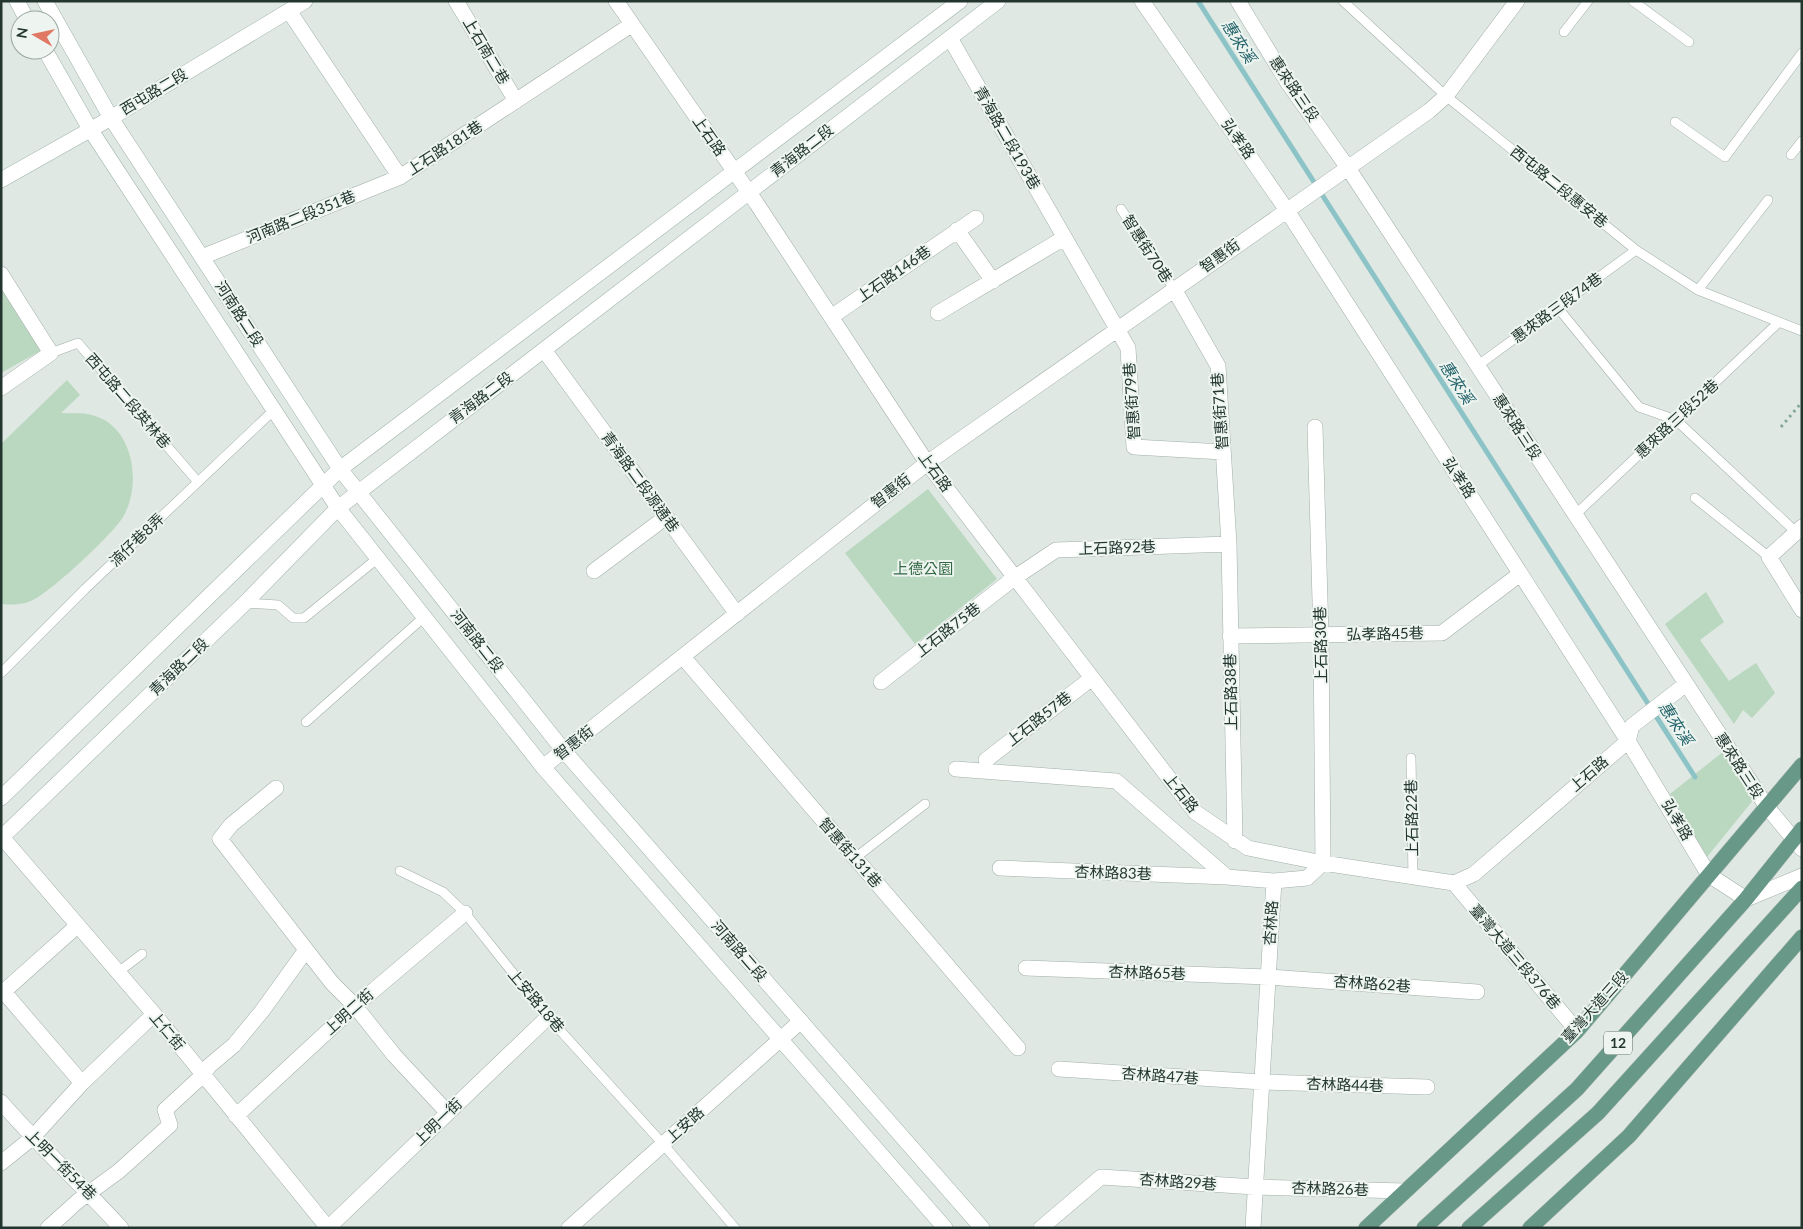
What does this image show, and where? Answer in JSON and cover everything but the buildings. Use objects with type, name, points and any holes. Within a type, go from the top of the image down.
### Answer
[{"type":"main road","name":"臺灣大道三段","points":[[1366,1228],[1577,1031],[1802,765]]},
{"type":"main road","name":"12","points":[[1424,1228],[1577,1089],[1799,839]]},
{"type":"main road","name":"12","points":[[1469,1228],[1598,1113],[1802,888]]},
{"type":"main road","points":[[1530,1228],[1629,1136],[1802,937]]},
{"type":"street","name":"河南路二段","points":[[45,1],[112,118],[340,469],[564,751],[982,1228]]},
{"type":"street","name":"西屯路二段","points":[[1,180],[112,118],[305,1]]},
{"type":"street","name":"上石南二巷","points":[[456,1],[516,101]]},
{"type":"street","name":"上石路","points":[[616,1],[749,192],[927,463],[1195,812],[1248,848],[1323,864],[1454,883],[1474,874],[1628,741]]},
{"type":"street","name":"青海路二段","points":[[1,798],[340,469],[960,1]]},
{"type":"street","name":"青海路二段","points":[[2,837],[246,603],[338,508],[998,1]]},
{"type":"street","name":"弘孝路","points":[[1142,1],[1286,209],[1628,741],[1709,875],[1746,898]]},
{"type":"street","name":"惠來路三段","points":[[1238,1],[1288,82],[1348,168],[1767,807],[1799,839]]},
{"type":"street","points":[[1348,168],[1446,96],[1517,1]]},
{"type":"street","name":"上石路181巷","points":[[289,11],[400,177],[632,25]]},
{"type":"street","name":"青海路二段193巷","points":[[950,38],[1116,330]]},
{"type":"street","name":"河南路二段","points":[[51,60],[90,129],[338,508],[543,767],[945,1228]]},
{"type":"street","name":"智惠街","points":[[543,767],[927,463],[1286,209],[1348,168]]},
{"type":"street","name":"河南路二段351巷","points":[[202,257],[400,177]]},
{"type":"street","name":"上石路146巷","points":[[831,317],[976,218]]},
{"type":"street","points":[[957,230],[993,281]]},
{"type":"street","points":[[938,313],[1064,238]]},
{"type":"street","points":[[1,274],[51,353]]},
{"type":"street","name":"智惠街71巷","points":[[1174,289],[1218,366],[1229,544]]},
{"type":"street","name":"智惠街79巷","points":[[1116,330],[1128,348],[1134,447],[1223,452]]},
{"type":"street","name":"青海路二段源通巷","points":[[544,350],[737,614]]},
{"type":"street","name":"西屯路二段英林巷","points":[[1,388],[51,353]]},
{"type":"street","name":"上石路30巷","points":[[1315,427],[1321,635],[1323,864]]},
{"type":"street","points":[[594,570],[666,517]]},
{"type":"street","points":[[1800,530],[1769,558],[1802,610]]},
{"type":"street","name":"上石路92巷","points":[[1014,578],[1056,550],[1229,544]]},
{"type":"street","name":"上石路38巷","points":[[1229,544],[1235,840]]},
{"type":"street","name":"弘孝路45巷","points":[[1230,636],[1442,633],[1520,574]]},
{"type":"street","name":"上石路75巷","points":[[881,682],[1014,578]]},
{"type":"street","name":"智惠街131巷","points":[[683,657],[1018,1048]]},
{"type":"street","name":"上石路57巷","points":[[986,760],[1092,678]]},
{"type":"street","points":[[1628,741],[1632,726],[1686,684]]},
{"type":"street","points":[[956,769],[1116,781],[1227,877]]},
{"type":"street","points":[[276,788],[231,825],[220,839],[332,983],[354,1006],[394,1055],[447,1112]]},
{"type":"street","name":"上仁街","points":[[2,837],[117,974],[154,1014],[328,1228]]},
{"type":"street","points":[[1274,881],[1307,878],[1323,864]]},
{"type":"street","name":"杏林路83巷","points":[[1000,868],[1227,877]]},
{"type":"street","points":[[1746,898],[1802,876]]},
{"type":"street","name":"杏林路","points":[[1227,877],[1274,881],[1253,1228]]},
{"type":"street","name":"臺灣大道三段376巷","points":[[1454,883],[1577,1031]]},
{"type":"street","name":"上明二街","points":[[236,1116],[354,1006],[466,913]]},
{"type":"street","points":[[77,926],[2,993],[82,1083]]},
{"type":"street","points":[[48,1228],[119,1171],[170,1125],[165,1110],[240,1038],[306,950]]},
{"type":"street","name":"杏林路65巷","points":[[1026,968],[1268,977]]},
{"type":"street","name":"杏林路62巷","points":[[1268,977],[1477,992]]},
{"type":"street","points":[[1,1163],[32,1138],[82,1083],[154,1014]]},
{"type":"street","name":"上明一街","points":[[328,1228],[548,1017]]},
{"type":"street","name":"上安路","points":[[569,1228],[801,1021]]},
{"type":"street","name":"杏林路47巷","points":[[1058,1069],[1262,1082]]},
{"type":"street","name":"杏林路44巷","points":[[1262,1082],[1427,1087]]},
{"type":"street","name":"上明一街54巷","points":[[1,1102],[32,1138],[90,1193],[121,1228]]},
{"type":"street","name":"杏林路29巷","points":[[1041,1228],[1101,1177],[1255,1187]]},
{"type":"street","name":"杏林路26巷","points":[[1255,1187],[1405,1191]]},
{"type":"lane","name":"西屯路二段惠安巷","points":[[1344,1],[1446,96],[1636,250],[1698,290],[1802,331]]},
{"type":"lane","points":[[1564,32],[1588,1]]},
{"type":"lane","points":[[1634,1],[1689,42]]},
{"type":"lane","points":[[1675,122],[1725,157],[1802,53]]},
{"type":"lane","points":[[1791,155],[1802,141]]},
{"type":"lane","points":[[1698,290],[1768,200]]},
{"type":"lane","name":"智惠街70巷","points":[[1121,209],[1174,289]]},
{"type":"lane","name":"惠來路三段74巷","points":[[1477,366],[1636,250]]},
{"type":"lane","points":[[1558,308],[1639,408],[1676,420],[1800,530]]},
{"type":"lane","name":"惠來路三段52巷","points":[[1575,515],[1778,323]]},
{"type":"lane","name":"西屯路二段英林巷","points":[[51,353],[78,342],[198,482]]},
{"type":"lane","name":"湳仔巷8弄","points":[[1,673],[274,410]]},
{"type":"lane","points":[[1695,498],[1769,558]]},
{"type":"lane","points":[[246,603],[278,605],[293,618],[304,618],[378,558]]},
{"type":"lane","points":[[306,722],[424,617]]},
{"type":"lane","name":"上石路22巷","points":[[1411,758],[1413,878]]},
{"type":"lane","points":[[855,858],[925,804]]},
{"type":"lane","name":"上安路18巷","points":[[400,872],[443,892],[466,913],[548,1017],[663,1144],[735,1228]]},
{"type":"lane","points":[[117,974],[142,954]]},
{"type":"path","points":[[1781,427],[1802,402]]},
{"type":"green space","points":[[1,280],[42,350],[1,373]]},
{"type":"green space","points":[[67,380],[80,395],[61,413],[91,415],[108,422],[118,432],[126,445],[131,459],[133,474],[129,504],[123,517],[107,536],[52,587],[31,601],[1,604],[1,444]]},
{"type":"green space","name":"上德公園","points":[[928,489],[997,579],[915,644],[845,553]]},
{"type":"green space","points":[[1706,592],[1724,622],[1700,640],[1729,681],[1756,663],[1775,693],[1752,718],[1743,710],[1734,724],[1665,624]]},
{"type":"green space","points":[[1724,751],[1754,799],[1707,857],[1670,794]]},
{"type":"waterway","name":"惠來溪","points":[[1198,1],[1695,777]]}]
